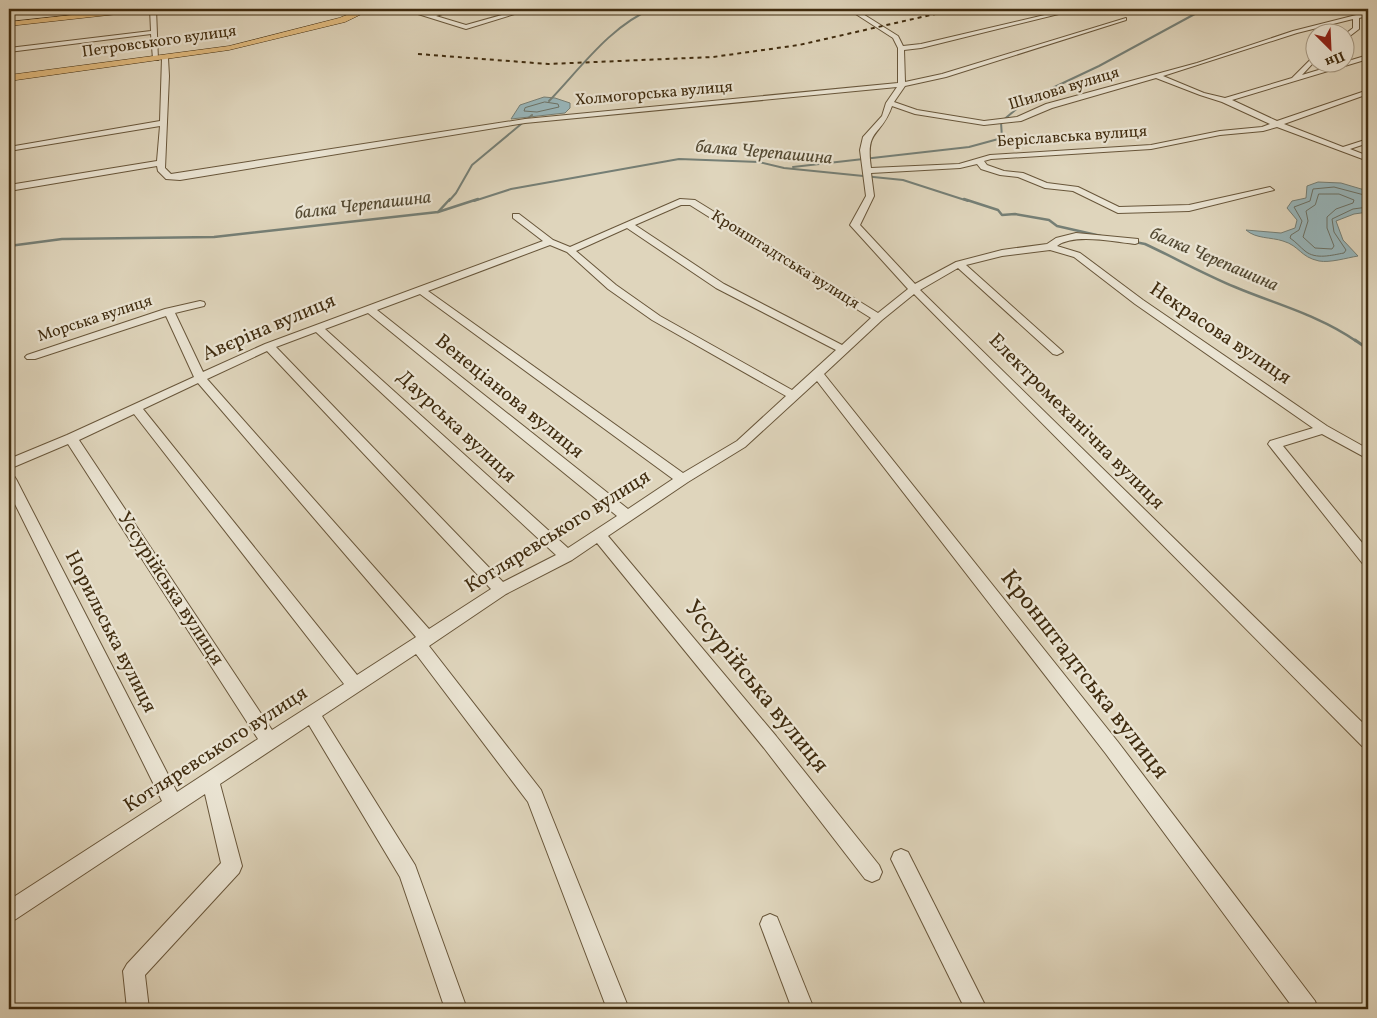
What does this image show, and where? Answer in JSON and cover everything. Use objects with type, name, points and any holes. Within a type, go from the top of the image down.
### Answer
[{"type":"main road","points":[[9,24],[145,9]]},
{"type":"main road","name":"Петровського вулиця","points":[[9,78],[242,46],[342,20],[368,9]]},
{"type":"street","points":[[9,188],[161,163],[166,76],[154,32],[153,9]]},
{"type":"street","points":[[406,9],[466,27],[528,9]]},
{"type":"street","points":[[430,16],[455,9]]},
{"type":"street","points":[[852,9],[896,37],[901,48],[902,85]]},
{"type":"street","points":[[901,48],[921,46],[1076,9]]},
{"type":"street","name":"Шилова вулиця","points":[[890,103],[937,117],[984,123],[1018,119],[1049,106],[1156,76],[1295,32],[1368,14]]},
{"type":"street","points":[[1354,30],[1356,29],[1356,17]]},
{"type":"street","name":"Холмогорська вулиця","points":[[161,163],[161,169],[169,177],[180,177],[525,121],[902,85],[944,76],[1124,19]]},
{"type":"street","points":[[9,50],[154,32]]},
{"type":"street","points":[[1225,100],[1368,57]]},
{"type":"street","points":[[1295,78],[1304,69]]},
{"type":"street","points":[[1156,76],[1202,94],[1225,100],[1277,124],[1368,159]]},
{"type":"street","name":"Електромеханічна вулиця","points":[[902,85],[890,103],[885,117],[867,137],[864,150],[870,196],[854,225],[914,289],[1368,740]]},
{"type":"street","name":"Беріславська вулиця","points":[[868,171],[960,166],[990,157],[1151,147],[1220,133],[1263,129],[1368,92]]},
{"type":"street","points":[[9,149],[163,123]]},
{"type":"street","points":[[1344,149],[1368,141]]},
{"type":"street","points":[[978,160],[984,167],[1003,173],[1020,175],[1044,185],[1075,189],[1118,210],[1189,208],[1270,190]]},
{"type":"street","name":"Кронштадтська вулиця","points":[[628,225],[680,202],[692,202],[878,318]]},
{"type":"street","points":[[516,216],[550,242],[570,250],[612,287],[656,318],[794,396]]},
{"type":"street","points":[[570,250],[628,225],[720,286],[842,349]]},
{"type":"street","name":"Котляревського вулиця","points":[[9,912],[269,740],[312,714],[501,590],[567,556],[683,479],[741,444],[818,375],[842,349],[914,289],[959,264],[1002,253],[1050,247],[1059,240],[1076,236],[1135,241]]},
{"type":"street","name":"Авєріна вулиця","points":[[9,464],[71,438],[269,346],[550,242]]},
{"type":"street","name":"Некрасова вулиця","points":[[1050,247],[1077,255],[1140,302],[1323,429],[1368,455]]},
{"type":"street","points":[[959,264],[1057,352]]},
{"type":"street","name":"Венеціанова вулиця","points":[[421,290],[683,479]]},
{"type":"street","name":"Морська вулиця","points":[[31,357],[169,311],[200,304]]},
{"type":"street","name":"Венеціанова вулиця","points":[[368,308],[627,516]]},
{"type":"street","name":"Морська вулиця","points":[[169,311],[200,378]]},
{"type":"street","name":"Даурська вулиця","points":[[318,328],[567,556]]},
{"type":"street","points":[[269,346],[501,590]]},
{"type":"street","name":"Кронштадтська вулиця","points":[[818,375],[1112,748],[1307,1009]]},
{"type":"street","points":[[200,378],[423,642],[535,796],[618,1009]]},
{"type":"street","points":[[136,408],[355,685]]},
{"type":"street","points":[[1323,429],[1274,444],[1368,560]]},
{"type":"street","name":"Уссурійська вулиця","points":[[71,438],[269,740]]},
{"type":"street","name":"Норильська вулиця","points":[[9,479],[173,804]]},
{"type":"street","name":"Уссурійська вулиця","points":[[599,535],[763,734],[872,872]]},
{"type":"street","points":[[312,714],[408,872],[456,1009]]},
{"type":"street","points":[[138,1009],[134,971],[232,866],[210,779]]},
{"type":"street","points":[[901,859],[976,1009]]},
{"type":"street","points":[[770,924],[803,1009]]},
{"type":"water","points":[[544,97],[570,103],[570,108],[565,113],[511,119],[520,105]]},
{"type":"water","points":[[1318,182],[1341,183],[1368,191],[1368,212],[1354,214],[1336,221],[1343,240],[1358,256],[1333,261],[1319,261],[1308,257],[1289,243],[1259,236],[1246,230],[1281,233],[1295,228],[1297,220],[1287,208],[1292,201],[1306,198],[1307,186]]},
{"type":"waterway","points":[[549,101],[609,37],[637,16],[652,9]]},
{"type":"waterway","points":[[793,167],[969,147],[1002,138],[1001,122],[1027,100],[1099,66],[1204,9]]},
{"type":"waterway","points":[[449,201],[456,193],[472,165],[532,115]]},
{"type":"waterway","name":"балка Черепашина","points":[[474,201],[511,189],[679,159],[759,162],[784,168],[903,180],[968,201]]},
{"type":"waterway","points":[[438,212],[450,199]]},
{"type":"waterway","name":"балка Черепашина","points":[[438,212],[478,199]]},
{"type":"waterway","name":"балка Черепашина","points":[[964,199],[998,210],[1002,215],[1015,214],[1049,220],[1057,226],[1101,236]]},
{"type":"waterway","name":"балка Черепашина","points":[[9,246],[62,239],[214,237],[438,212]]},
{"type":"waterway","name":"балка Черепашина","points":[[1135,242],[1145,244],[1235,287],[1312,317],[1356,341]]},
{"type":"waterway","name":"балка Черепашина","points":[[1355,340],[1368,349]]},
{"type":"railway","points":[[418,54],[548,64],[713,57],[799,45],[957,9]]}]
